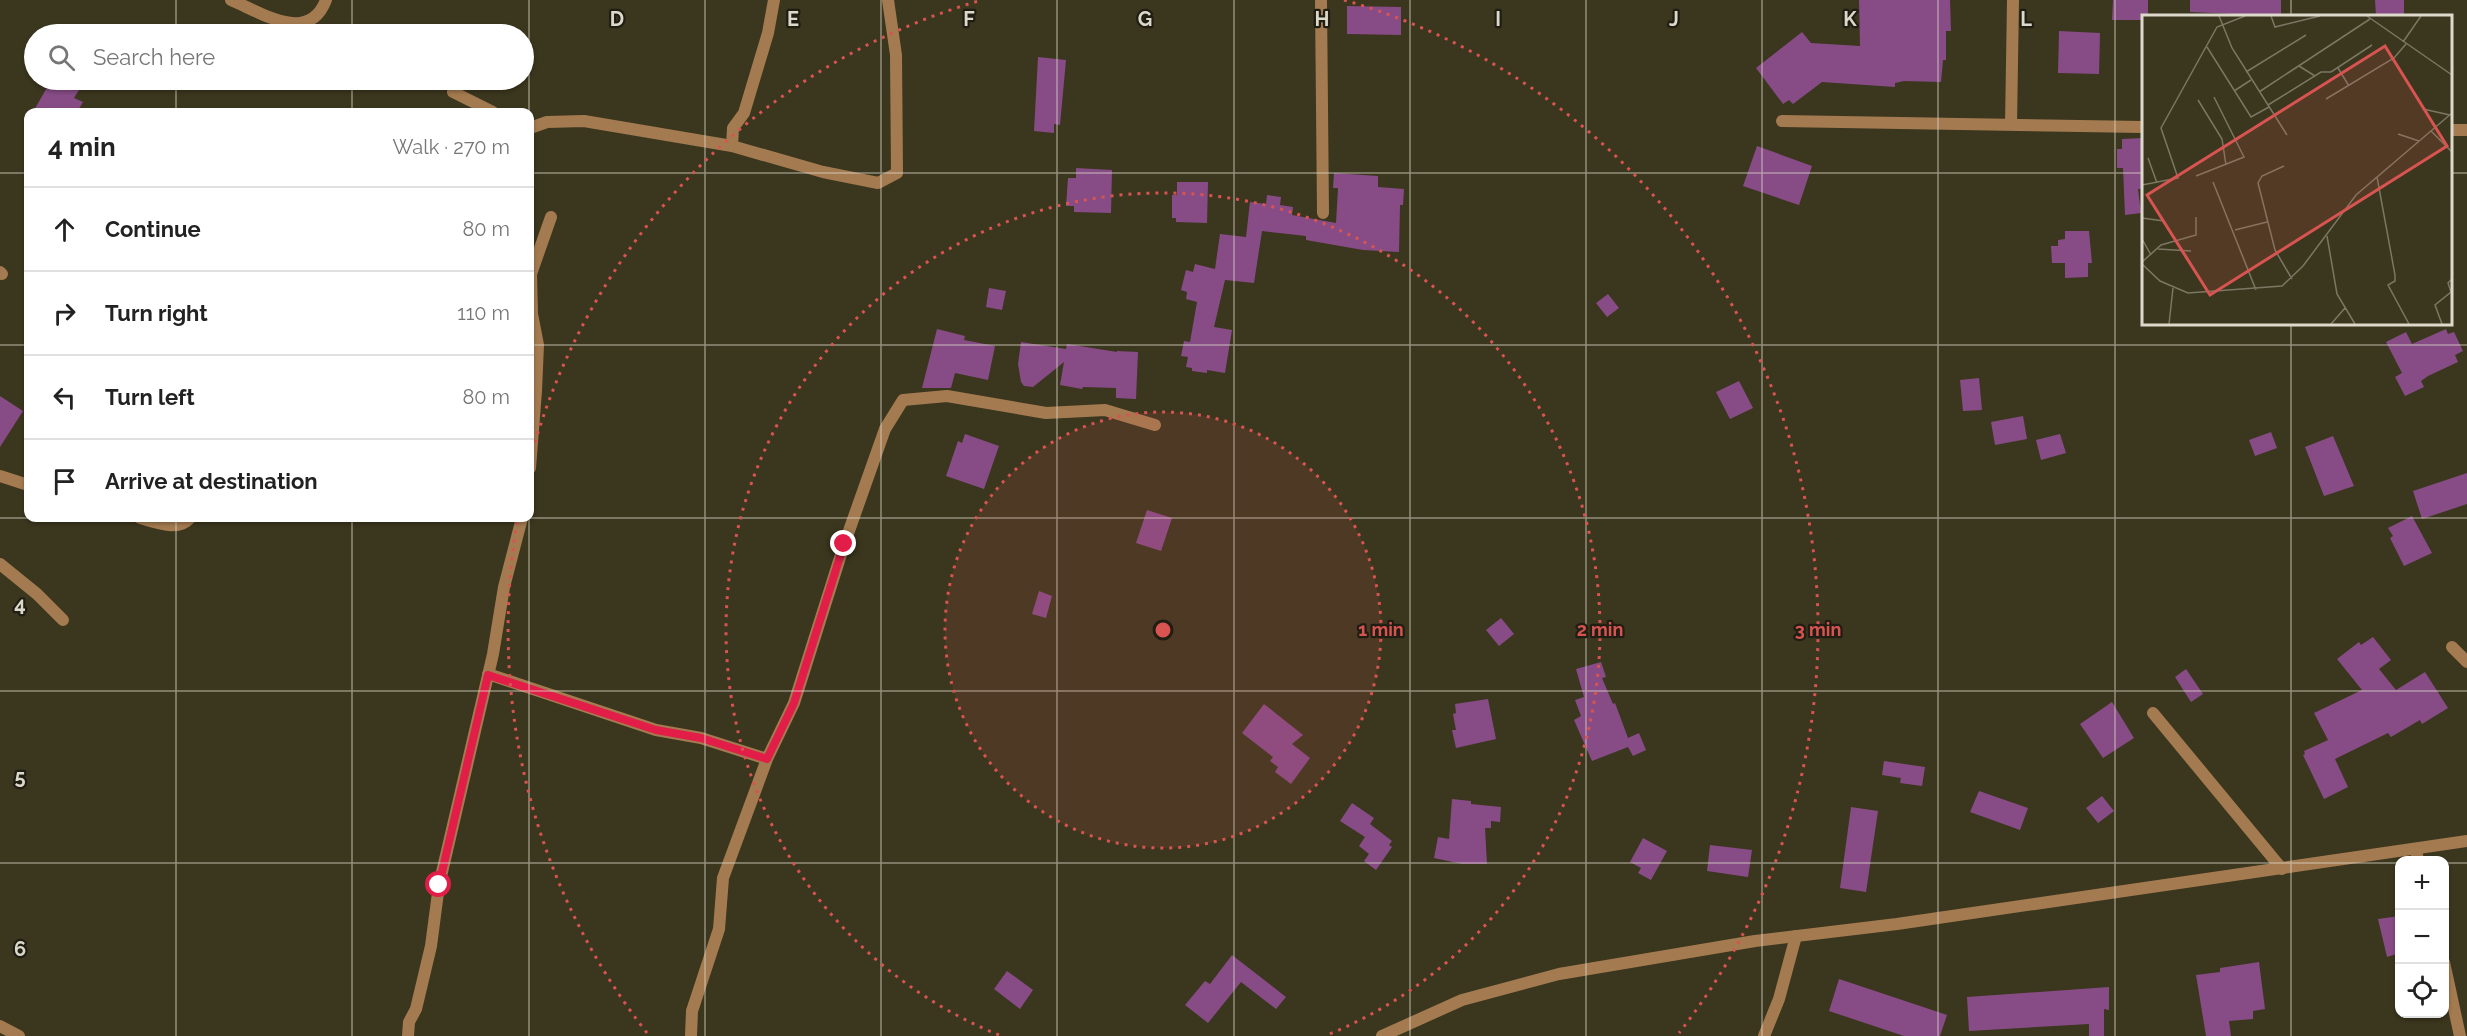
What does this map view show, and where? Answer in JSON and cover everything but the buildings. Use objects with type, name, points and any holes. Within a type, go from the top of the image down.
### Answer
[{"type":"street","points":[[231,0],[287,24],[305,24],[319,14],[326,0]]},
{"type":"street","points":[[732,146],[733,129],[744,113],[768,33],[774,0]]},
{"type":"street","points":[[534,127],[547,122],[584,121],[732,146],[823,172],[878,183],[897,173],[896,56],[888,0]]},
{"type":"street","points":[[1321,0],[1323,213]]},
{"type":"street","points":[[2011,125],[2013,0]]},
{"type":"street","points":[[453,92],[485,108]]},
{"type":"street","points":[[1782,121],[2142,127]]},
{"type":"street","points":[[534,266],[551,218]]},
{"type":"street","points":[[534,324],[538,345],[534,417]]},
{"type":"street","points":[[691,1036],[693,1011],[719,929],[723,878],[767,759],[794,703],[844,544],[885,429],[903,400],[947,396],[1046,412],[1105,410],[1155,425]]},
{"type":"street","points":[[0,476],[24,484]]},
{"type":"street","points":[[162,522],[178,525],[186,522]]},
{"type":"street","points":[[408,1036],[409,1022],[416,1009],[430,946],[439,885],[488,675],[504,587],[521,522]]},
{"type":"street","points":[[0,564],[38,594],[63,620]]},
{"type":"street","points":[[2452,647],[2467,662]]},
{"type":"street","points":[[488,675],[656,730],[701,738],[767,759]]},
{"type":"street","points":[[2153,713],[2282,869]]},
{"type":"street","points":[[1382,1036],[1462,1000],[1549,976],[1744,942],[2282,869],[2417,855],[2467,841]]},
{"type":"street","points":[[1764,1036],[1779,999],[1796,936]]},
{"type":"street","points":[[2445,964],[2460,1036]]},
{"type":"street","points":[[0,1026],[20,1036]]},
{"type":"route","points":[[439,885],[488,675],[656,730],[701,738],[767,759],[794,703],[844,544]]}]
